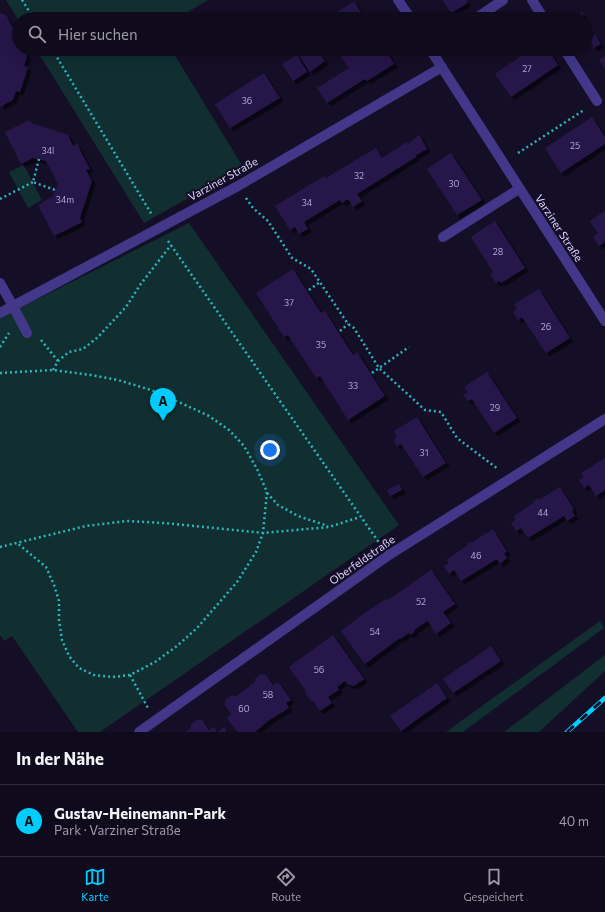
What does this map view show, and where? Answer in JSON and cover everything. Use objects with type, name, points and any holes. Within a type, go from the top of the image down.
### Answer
[{"type":"street","points":[[398,0],[406,12]]},
{"type":"street","points":[[485,12],[503,0]]},
{"type":"street","points":[[532,0],[540,12]]},
{"type":"street","name":"Varziner Straße","points":[[435,56],[519,189],[605,321]]},
{"type":"street","points":[[568,56],[597,102]]},
{"type":"street","name":"Varziner Straße","points":[[0,313],[238,186],[442,67]]},
{"type":"street","points":[[443,237],[519,189]]},
{"type":"street","points":[[0,283],[27,333]]},
{"type":"street","name":"Oberfeldstraße","points":[[139,732],[388,555],[605,419]]},
{"type":"path","points":[[22,0],[30,12]]},
{"type":"path","points":[[56,56],[171,245],[388,555]]},
{"type":"path","points":[[518,153],[597,102]]},
{"type":"path","points":[[33,182],[39,159]]},
{"type":"path","points":[[0,199],[33,182],[55,190]]},
{"type":"path","points":[[238,186],[253,208],[268,221],[292,258],[311,269],[348,324],[354,328],[379,368],[425,410],[441,412],[457,438],[511,479]]},
{"type":"path","points":[[53,370],[58,361],[70,352],[82,349],[98,337],[126,307],[140,285],[171,245]]},
{"type":"path","points":[[308,290],[320,282]]},
{"type":"path","points":[[340,331],[348,324]]},
{"type":"path","points":[[27,333],[38,336],[58,361]]},
{"type":"path","points":[[372,373],[409,348]]},
{"type":"path","points":[[0,373],[53,370],[118,380],[150,390],[209,416],[229,430],[244,446],[257,469],[267,492],[278,505],[298,516],[329,527]]},
{"type":"path","points":[[17,543],[46,567],[59,602],[59,620],[62,640],[69,656],[79,668],[94,675],[113,677],[130,675],[155,662],[177,646],[197,628],[237,582],[256,552],[263,533],[267,492]]},
{"type":"path","points":[[0,547],[86,526],[127,521],[164,523],[263,533],[329,527],[360,517]]},
{"type":"path","points":[[130,675],[155,721]]},
{"type":"green space","points":[[6,0],[208,0],[188,12],[13,12]]},
{"type":"green space","points":[[40,56],[175,56],[243,167],[144,223]]},
{"type":"green space","points":[[24,165],[42,200],[28,208],[9,172]]},
{"type":"green space","points":[[189,223],[399,525],[100,732],[78,732],[12,636],[4,641],[0,635],[0,318]]},
{"type":"green space","points":[[600,621],[604,628],[463,732],[446,732]]},
{"type":"green space","points":[[605,655],[605,671],[539,732],[504,732]]},
{"type":"building","points":[[442,0],[467,0],[466,4],[453,12],[450,11]]},
{"type":"building","points":[[354,1],[361,12],[338,12]]},
{"type":"building","points":[[0,13],[6,15],[12,27],[12,56],[27,56],[24,66],[28,67],[20,92],[16,91],[13,100],[0,107]]},
{"type":"building","points":[[596,35],[601,44],[594,48],[593,46],[593,36]]},
{"type":"building","points":[[298,56],[307,72],[293,81],[282,64]]},
{"type":"building","points":[[300,56],[321,56],[325,61],[310,72]]},
{"type":"building","points":[[389,56],[394,64],[367,81],[365,79],[327,103],[317,88],[349,68],[341,57]]},
{"type":"building","points":[[521,56],[552,56],[558,65],[511,97],[495,74]]},
{"type":"building","points":[[605,56],[605,68],[599,60]]},
{"type":"building","points":[[264,73],[280,98],[230,128],[215,104]]},
{"type":"building","points":[[592,117],[605,137],[605,144],[561,173],[545,148]]},
{"type":"building","points":[[29,120],[31,123],[68,135],[73,146],[77,144],[90,169],[86,170],[92,181],[80,218],[82,222],[54,236],[38,205],[53,196],[58,184],[46,161],[33,158],[21,164],[5,132]]},
{"type":"building","points":[[419,135],[427,149],[357,194],[362,201],[353,207],[348,199],[342,203],[340,200],[304,222],[308,229],[299,234],[295,227],[290,230],[275,206],[324,176],[330,184],[326,178],[376,148],[382,158],[407,142],[408,144]]},
{"type":"building","points":[[451,153],[482,200],[457,215],[427,169]]},
{"type":"building","points":[[605,211],[605,242],[599,246],[593,237],[598,233],[590,221]]},
{"type":"building","points":[[495,221],[525,268],[501,283],[499,281],[496,283],[490,274],[493,272],[471,237]]},
{"type":"building","points":[[293,269],[321,313],[325,311],[353,355],[357,352],[385,396],[348,420],[320,376],[316,378],[288,335],[284,337],[256,293]]},
{"type":"building","points":[[539,289],[570,338],[546,353],[522,317],[518,320],[513,312],[517,309],[514,304]]},
{"type":"building","points":[[487,372],[517,418],[494,433],[472,399],[468,401],[463,395],[468,392],[464,387]]},
{"type":"building","points":[[417,417],[446,463],[423,477],[401,444],[397,446],[394,440],[397,437],[394,431]]},
{"type":"building","points":[[605,458],[605,490],[596,496],[589,485],[584,488],[579,480],[584,477],[581,473]]},
{"type":"building","points":[[399,484],[402,490],[390,496],[387,490]]},
{"type":"building","points":[[560,487],[574,509],[572,511],[575,516],[567,521],[564,516],[528,538],[521,528],[516,531],[511,523],[516,520],[514,516],[535,502],[534,501],[538,498],[539,500]]},
{"type":"building","points":[[493,529],[507,552],[504,553],[507,558],[500,564],[497,559],[461,581],[454,570],[449,574],[444,566],[449,563],[447,559],[468,545],[467,544],[470,542],[471,543]]},
{"type":"building","points":[[431,570],[455,604],[443,612],[451,623],[436,634],[428,621],[414,630],[415,631],[411,635],[409,633],[400,638],[365,664],[341,631],[366,612],[386,599],[388,600]]},
{"type":"building","points":[[333,635],[364,679],[354,686],[347,684],[345,681],[337,687],[339,690],[328,697],[332,703],[320,711],[312,700],[311,701],[305,692],[306,691],[289,667]]},
{"type":"building","points":[[491,646],[501,661],[453,693],[443,679]]},
{"type":"building","points":[[261,674],[266,675],[273,685],[278,682],[291,700],[286,703],[289,708],[268,721],[255,732],[237,732],[227,718],[231,714],[224,704],[226,703],[225,700],[232,695],[235,697],[255,682],[255,679]]},
{"type":"building","points":[[437,683],[447,698],[401,731],[390,716]]},
{"type":"building","points":[[197,720],[202,720],[209,730],[214,727],[217,732],[185,732],[191,728],[191,724]]},
{"type":"building","points":[[224,727],[227,732],[218,732]]},
{"type":"railway","points":[[567,732],[605,698]]},
{"type":"place","name":"Gustav-Heinemann-Park","points":[[163,421]]}]
